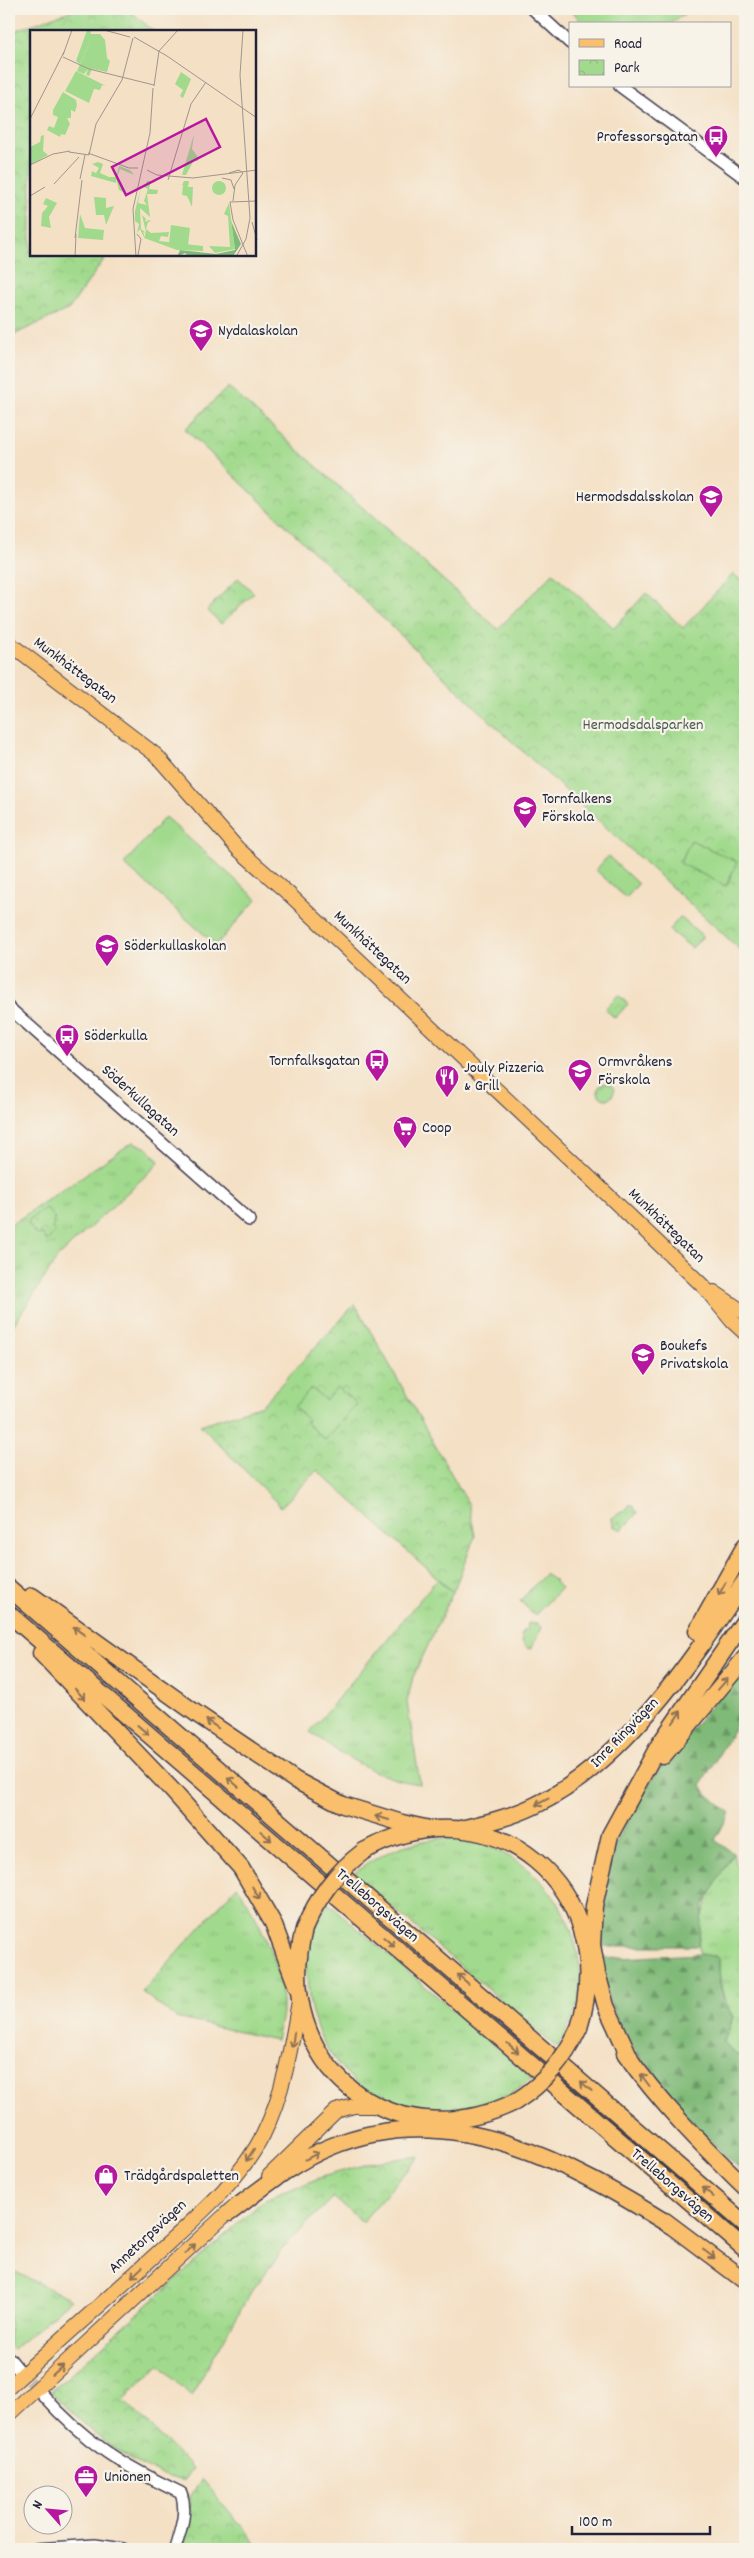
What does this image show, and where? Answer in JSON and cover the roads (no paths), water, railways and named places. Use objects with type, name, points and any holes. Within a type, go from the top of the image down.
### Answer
[{"type":"highway","points":[[583,1776],[618,1740],[654,1694],[703,1622],[745,1546]]},
{"type":"highway","name":"Inre Ringvägen","points":[[461,1829],[532,1807],[583,1776],[618,1746],[652,1707],[745,1581]]},
{"type":"highway","points":[[9,1582],[266,1762],[318,1794],[361,1812],[437,1828],[461,1829],[495,1838],[526,1854],[540,1865],[568,1898],[585,1938]]},
{"type":"highway","name":"Trelleborgsvägen","points":[[9,1588],[745,2224]]},
{"type":"highway","points":[[11,1616],[53,1666],[177,1795],[241,1868],[273,1923],[298,1994],[309,2034],[326,2063],[350,2088],[378,2106],[416,2119],[456,2120],[483,2115],[515,2102],[547,2078],[564,2057],[580,2028],[589,1987],[589,1966]]},
{"type":"highway","name":"Trelleborgsvägen","points":[[11,1616],[745,2249]]},
{"type":"highway","name":"Inre Ringvägen","points":[[610,1835],[659,1745],[745,1620]]},
{"type":"highway","points":[[745,1658],[661,1759],[610,1835],[599,1862],[587,1908],[585,1938],[589,1966],[599,2005],[616,2040],[687,2131],[745,2187]]},
{"type":"highway","points":[[298,1994],[299,1948],[304,1929],[322,1893],[348,1863],[364,1851],[396,1836],[437,1828]]},
{"type":"highway","points":[[610,1835],[594,1906],[592,1944],[596,1973],[606,2006],[632,2062]]},
{"type":"highway","points":[[456,2120],[533,2142],[570,2159],[619,2188],[745,2281]]},
{"type":"highway","points":[[228,2213],[279,2175],[330,2147],[365,2136],[386,2132],[441,2131],[501,2141],[547,2157],[607,2187],[673,2227]]},
{"type":"main road","name":"Munkhättegatan","points":[[9,643],[156,755],[238,849],[290,895],[704,1287],[732,1321],[745,1333]]},
{"type":"main road","name":"Munkhättegatan","points":[[704,1287],[745,1313]]},
{"type":"main road","name":"Annetorpsvägen","points":[[9,2387],[175,2237],[238,2173],[262,2137],[281,2092],[292,2050],[298,1994]]},
{"type":"main road","points":[[9,2415],[336,2111],[354,2106],[378,2106]]},
{"type":"street","points":[[533,9],[569,42]]},
{"type":"street","points":[[623,88],[745,178]]},
{"type":"street","name":"Söderkullagatan","points":[[9,1008],[249,1220]]},
{"type":"street","points":[[9,2358],[18,2369]]},
{"type":"street","points":[[43,2395],[76,2430],[103,2451],[181,2494],[184,2502],[184,2514],[175,2549]]},
{"type":"street","points":[[36,2549],[95,2545],[123,2549]]},
{"type":"tunnel","points":[[18,2369],[43,2395]]},
{"type":"place","name":"Professorsgatan","points":[[716,158]]},
{"type":"place","name":"Nydalaskolan","points":[[201,352]]},
{"type":"place","name":"Hermodsdalsskolan","points":[[711,518]]},
{"type":"place","name":"Tornfalkens Förskola","points":[[525,829]]},
{"type":"place","name":"Söderkullaskolan","points":[[107,967]]},
{"type":"place","name":"Söderkulla","points":[[67,1057]]},
{"type":"place","name":"Tornfalksgatan","points":[[377,1082]]},
{"type":"place","name":"Ormvråkens Förskola","points":[[580,1092]]},
{"type":"place","name":"Jouly Pizzeria & Grill","points":[[447,1098]]},
{"type":"place","name":"Coop","points":[[405,1149]]},
{"type":"place","name":"Boukefs Privatskola","points":[[643,1376]]},
{"type":"place","name":"Trädgårdspaletten","points":[[106,2197]]},
{"type":"place","name":"Unionen","points":[[86,2498]]},
{"type":"park label","name":"Hermodsdalsparken","points":[[643,725]]}]
